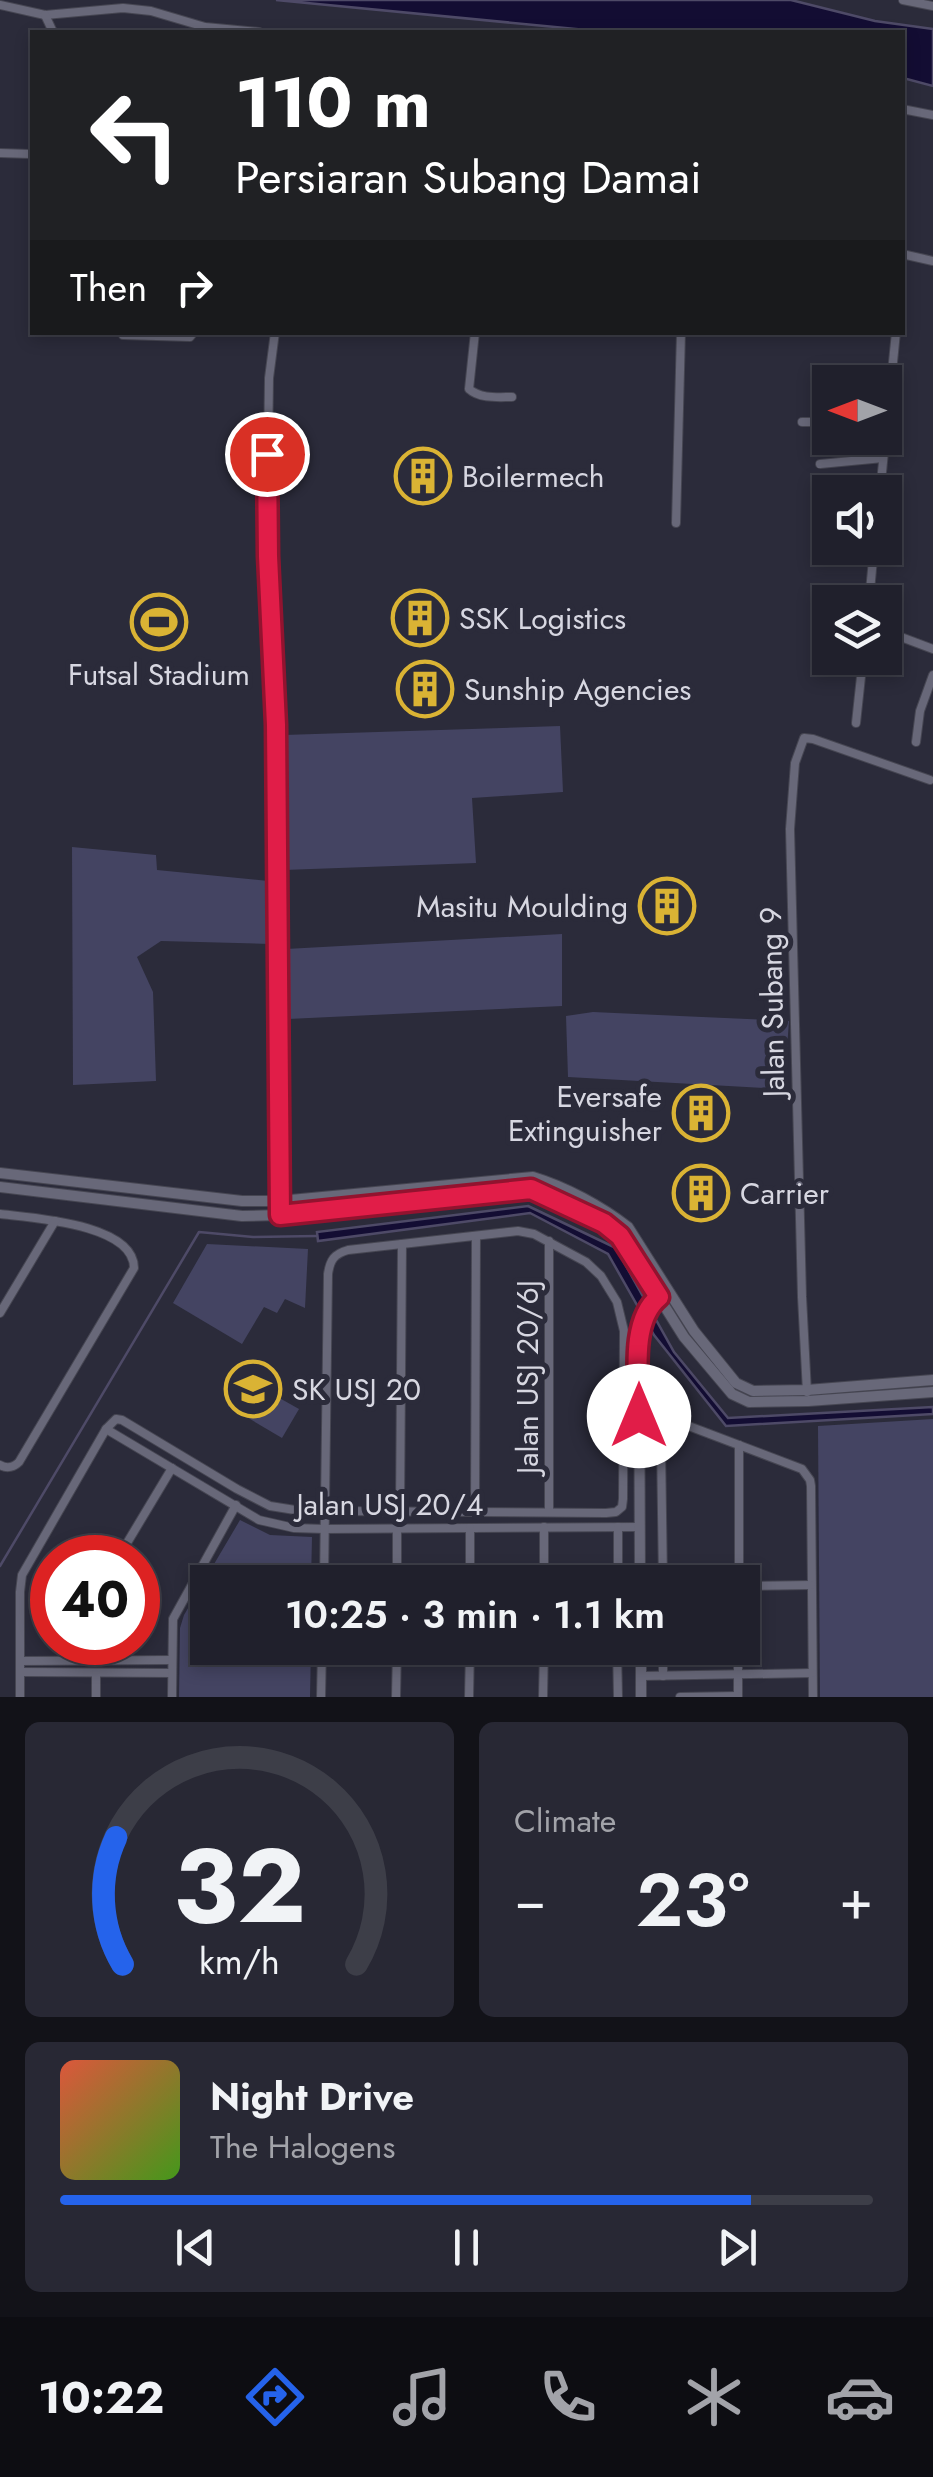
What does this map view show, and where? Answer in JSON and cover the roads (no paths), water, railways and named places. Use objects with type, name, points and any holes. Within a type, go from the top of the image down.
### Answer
[{"type":"street","points":[[903,0],[933,6]]},
{"type":"street","points":[[0,6],[44,15],[123,8],[151,11],[206,27],[238,30]]},
{"type":"street","points":[[44,15],[52,30]]},
{"type":"street","points":[[905,110],[933,115]]},
{"type":"street","points":[[0,153],[30,154]]},
{"type":"street","points":[[905,257],[933,261]]},
{"type":"street","points":[[140,335],[193,335]]},
{"type":"street","points":[[275,335],[269,378],[267,527],[276,725],[280,1215]]},
{"type":"street","points":[[476,335],[469,389],[484,396],[512,397]]},
{"type":"street","points":[[676,522],[681,335]]},
{"type":"street","points":[[892,365],[896,335]]},
{"type":"street","points":[[802,422],[812,422]]},
{"type":"street","points":[[882,475],[883,455]]},
{"type":"street","points":[[820,464],[883,458]]},
{"type":"street","points":[[902,637],[933,649]]},
{"type":"street","points":[[856,723],[861,675]]},
{"type":"street","points":[[916,742],[920,711],[933,675]]},
{"type":"street","points":[[854,752],[855,737]]},
{"type":"street","name":"Jalan Subang 9","points":[[808,1396],[795,1054],[790,809],[795,763],[804,738],[822,740],[930,780]]},
{"type":"street","points":[[0,1173],[242,1202],[533,1178],[581,1199],[628,1227],[661,1296]]},
{"type":"street","points":[[0,1188],[211,1213],[280,1215],[531,1189],[604,1223],[620,1236],[661,1296],[736,1383],[754,1391],[808,1396],[933,1392]]},
{"type":"street","points":[[0,1214],[80,1225],[100,1232],[130,1252],[134,1262],[19,1462],[15,1466],[0,1466]]},
{"type":"street","points":[[0,1314],[55,1221]]},
{"type":"street","points":[[20,1697],[22,1575],[113,1420],[122,1420],[270,1506],[326,1511],[616,1512],[623,1499],[624,1331],[610,1289],[594,1268],[549,1241],[518,1230],[340,1252],[331,1260],[329,1267],[326,1511],[324,1565]]},
{"type":"street","points":[[474,1512],[476,1236]]},
{"type":"street","name":"Jalan USJ 20/6J","points":[[549,1241],[549,1512]]},
{"type":"street","points":[[400,1511],[402,1244]]},
{"type":"street","points":[[640,1565],[640,1327],[646,1311],[661,1296]]},
{"type":"street","points":[[808,1396],[933,1380]]},
{"type":"street","points":[[663,1565],[661,1444],[666,1425],[675,1422],[806,1473],[810,1480],[813,1697]]},
{"type":"street","name":"Jalan USJ 20/4","points":[[106,1429],[269,1523],[294,1528],[640,1527]]},
{"type":"street","points":[[739,1446],[741,1565]]},
{"type":"street","points":[[132,1535],[172,1468]]},
{"type":"street","points":[[172,1697],[172,1619],[236,1505]]},
{"type":"street","points":[[618,1527],[618,1565]]},
{"type":"street","points":[[397,1528],[397,1565]]},
{"type":"street","points":[[470,1528],[470,1565]]},
{"type":"street","points":[[544,1528],[544,1565]]},
{"type":"street","points":[[760,1584],[812,1585]]},
{"type":"street","points":[[160,1660],[172,1660]]},
{"type":"street","points":[[20,1661],[30,1661]]},
{"type":"street","points":[[321,1697],[322,1665]]},
{"type":"street","points":[[396,1697],[397,1665]]},
{"type":"street","points":[[469,1697],[470,1665]]},
{"type":"street","points":[[543,1697],[544,1665]]},
{"type":"street","points":[[618,1665],[618,1697]]},
{"type":"street","points":[[641,1665],[641,1697]]},
{"type":"street","points":[[663,1665],[663,1676]]},
{"type":"street","points":[[680,1697],[738,1697],[738,1665]]},
{"type":"street","points":[[20,1672],[172,1673]]},
{"type":"street","points":[[96,1672],[96,1697]]},
{"type":"street","points":[[641,1676],[812,1674]]},
{"type":"waterway","points":[[0,1566],[199,1232],[253,1237],[317,1236]]},
{"type":"place","name":"Boilermech","points":[[423,476]]},
{"type":"place","name":"SSK Logistics","points":[[420,618]]},
{"type":"place","name":"Futsal Stadium","points":[[159,622]]},
{"type":"place","name":"Sunship Agencies","points":[[425,689]]},
{"type":"place","name":"Masitu Moulding","points":[[667,906]]},
{"type":"place","name":"Eversafe Extinguisher","points":[[701,1113]]},
{"type":"place","name":"Carrier","points":[[701,1193]]},
{"type":"place","name":"SK USJ 20","points":[[253,1389]]}]
